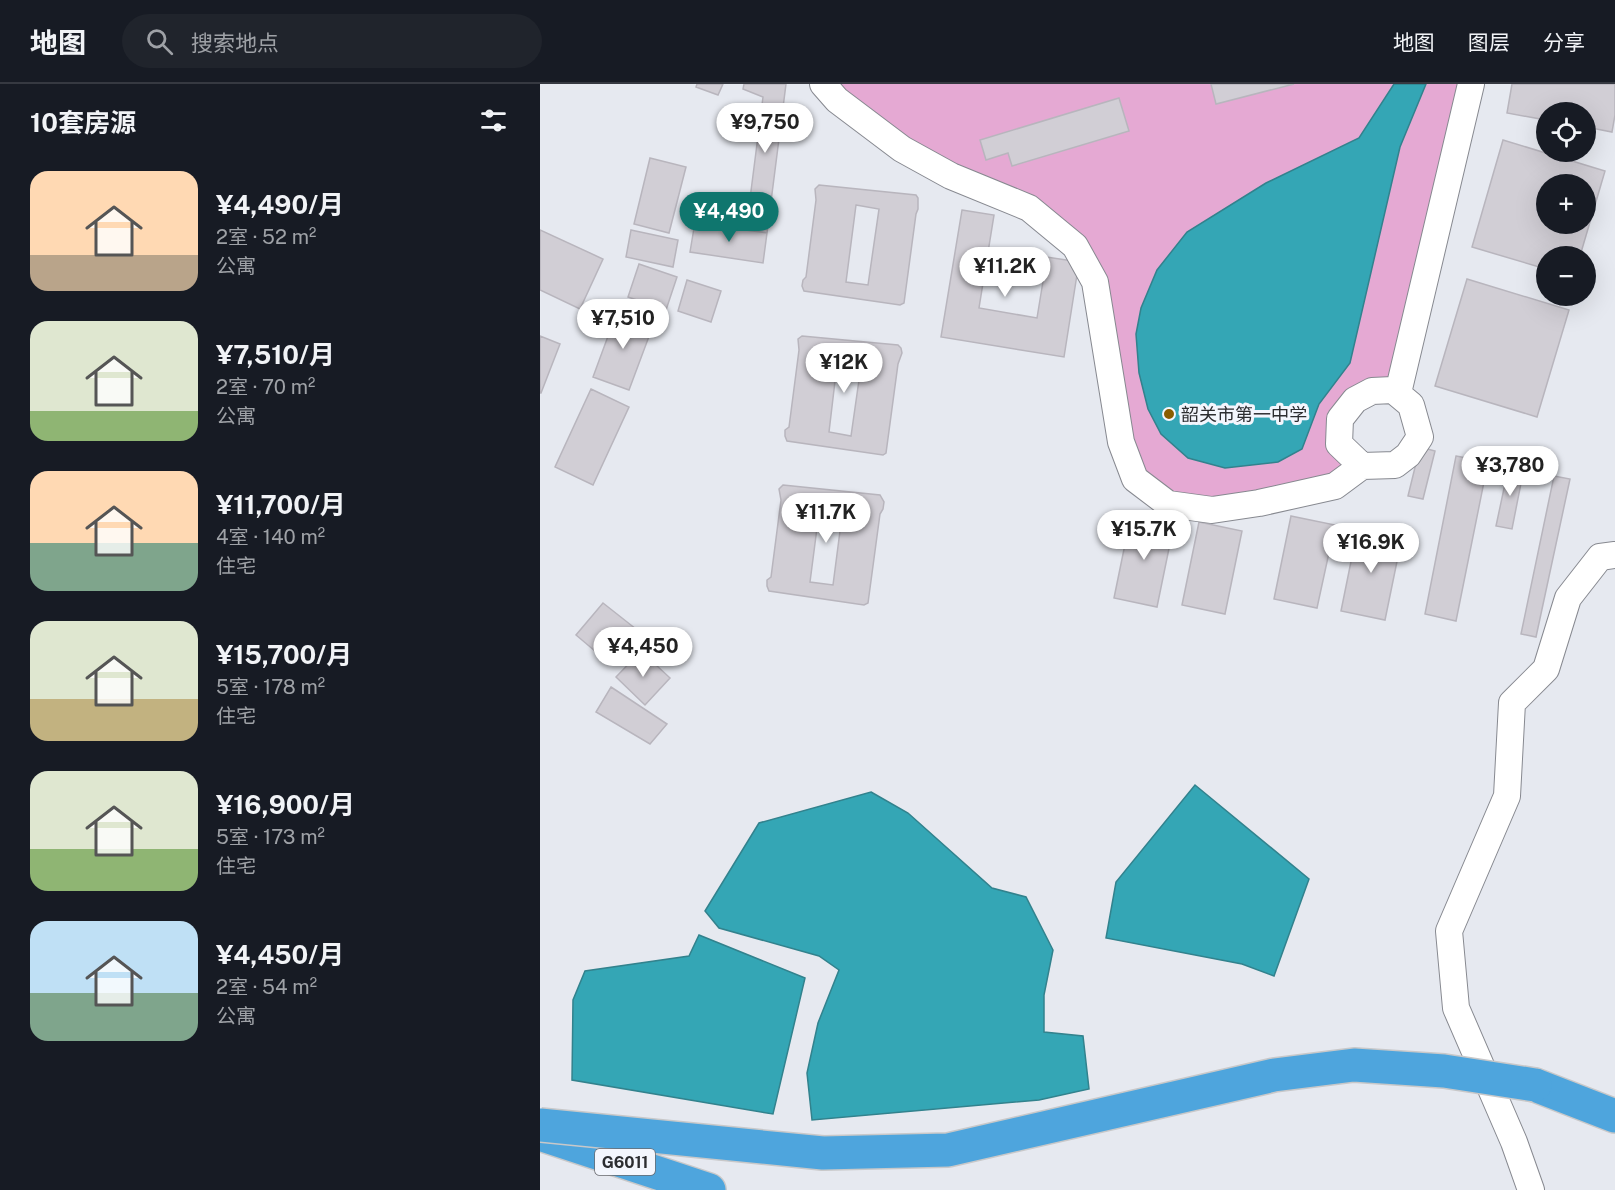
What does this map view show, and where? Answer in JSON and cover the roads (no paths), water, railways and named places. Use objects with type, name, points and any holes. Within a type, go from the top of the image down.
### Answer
[{"type":"highway","points":[[540,1125],[823,1153],[948,1149],[1274,1075],[1354,1065],[1444,1071],[1535,1085],[1615,1116]]},
{"type":"highway","name":"G6011","points":[[540,1134],[709,1190]]},
{"type":"street","points":[[823,84],[837,100],[902,149],[951,176],[1029,208],[1075,246],[1095,282],[1121,442],[1135,479],[1168,504],[1212,510],[1259,503],[1335,486],[1362,466],[1395,465],[1408,455],[1420,437],[1411,405],[1393,390],[1372,391],[1355,400],[1340,419],[1339,444],[1362,466]]},
{"type":"street","points":[[1398,393],[1471,84]]},
{"type":"street","points":[[1531,1190],[1514,1142],[1456,1008],[1449,931],[1508,796],[1512,703],[1546,669],[1568,598],[1600,557],[1615,555]]},
{"type":"water","points":[[1394,84],[1426,84],[1400,147],[1350,363],[1319,404],[1302,449],[1278,462],[1225,468],[1188,458],[1161,434],[1148,409],[1139,373],[1136,334],[1141,308],[1157,270],[1187,232],[1266,183],[1359,138]]},
{"type":"water","points":[[1195,785],[1309,879],[1274,976],[1242,964],[1106,938],[1116,882]]},
{"type":"water","points":[[871,792],[908,813],[992,888],[1026,897],[1053,950],[1044,995],[1044,1032],[1083,1036],[1089,1089],[1039,1100],[812,1120],[807,1073],[818,1023],[839,970],[819,956],[719,928],[705,911],[759,823]]},
{"type":"water","points":[[699,935],[805,978],[773,1114],[572,1080],[573,1000],[585,971],[689,956]]},
{"type":"place","name":"韶关市第一中学","points":[[1169,414]]}]
